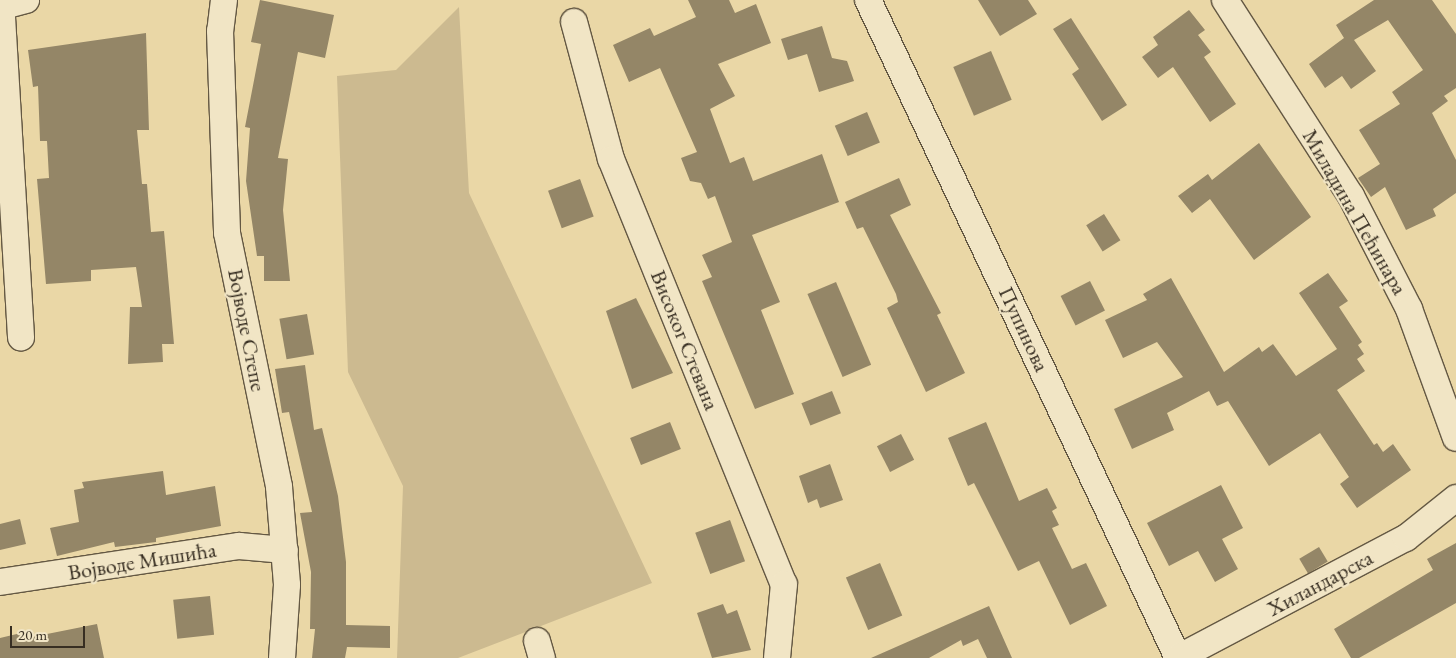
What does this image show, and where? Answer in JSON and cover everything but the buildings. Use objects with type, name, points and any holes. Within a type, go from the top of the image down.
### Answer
[{"type":"street","points":[[21,337],[1,5],[26,0]]},
{"type":"street","name":"Војводе Степе","points":[[224,0],[220,31],[227,233],[279,487],[285,550],[282,658]]},
{"type":"street","name":"Пупинова","points":[[868,0],[1178,658]]},
{"type":"street","name":"Миладина Пећинара","points":[[1225,0],[1351,196],[1409,309],[1456,438]]},
{"type":"street","name":"Високог Стевана","points":[[574,22],[611,159],[784,584],[777,658]]},
{"type":"street","name":"Хиландарска","points":[[1178,658],[1406,538],[1456,498]]},
{"type":"street","name":"Војводе Мишића","points":[[0,582],[239,546],[285,550]]},
{"type":"shaded area","points":[[459,7],[469,193],[652,583],[458,658],[397,658],[403,486],[348,372],[337,76],[396,70]]}]
